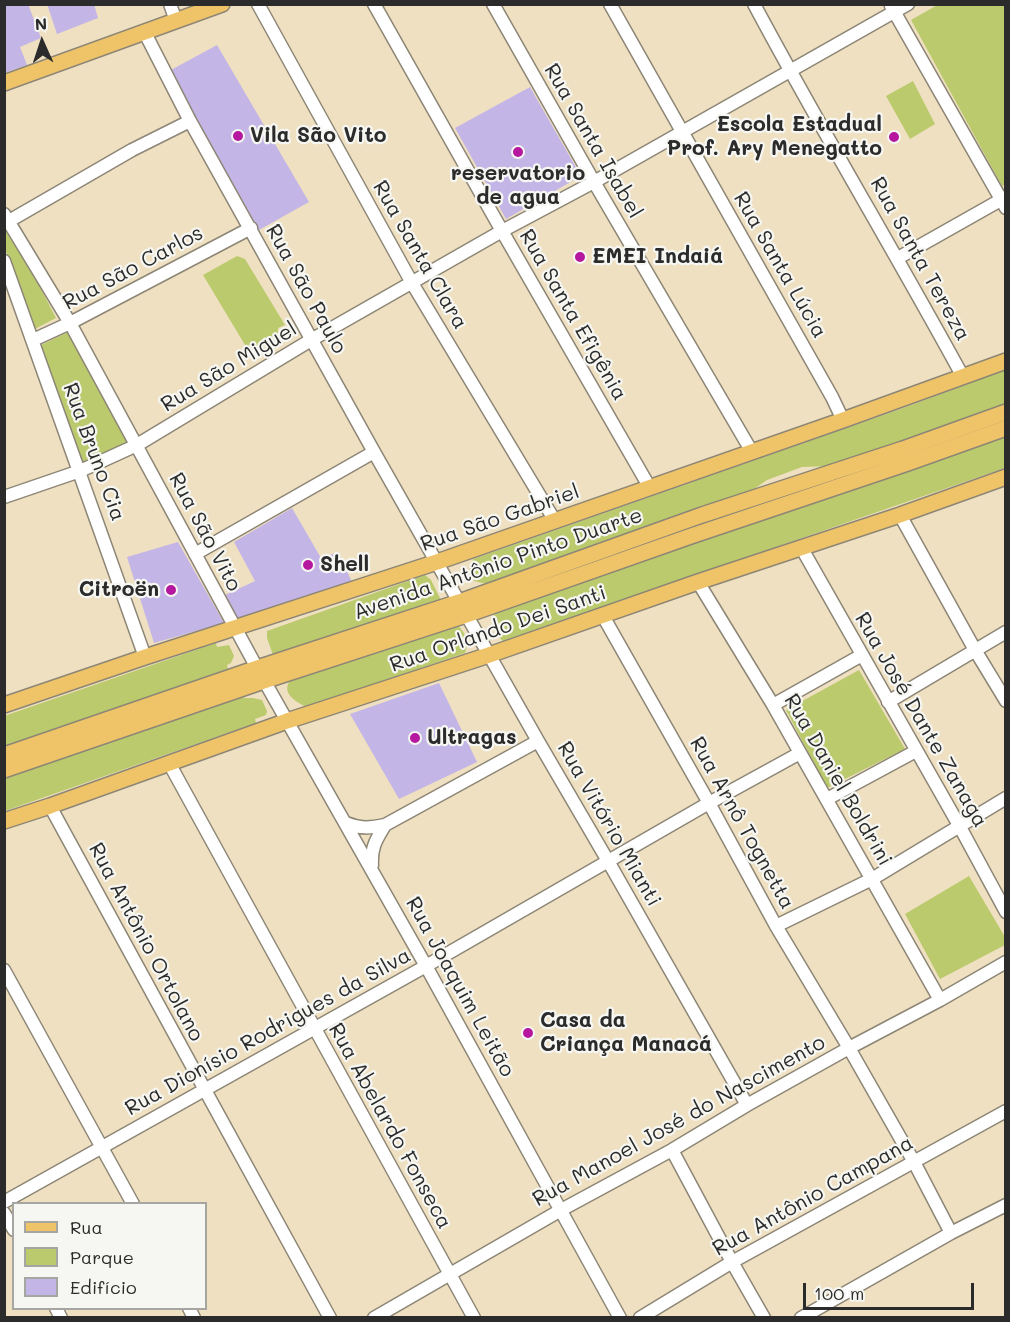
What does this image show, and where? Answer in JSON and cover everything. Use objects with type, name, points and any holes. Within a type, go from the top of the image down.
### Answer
[{"type":"main road","points":[[4,83],[222,4]]},
{"type":"main road","name":"Rua São Gabriel","points":[[4,705],[436,562],[1005,361]]},
{"type":"main road","name":"Avenida Antônio Pinto Duarte","points":[[462,608],[702,515],[903,449],[1005,412]]},
{"type":"main road","name":"Avenida Antônio Pinto Duarte","points":[[4,755],[261,675],[462,608],[691,536],[1005,428]]},
{"type":"main road","name":"Rua Orlando Dei Santi","points":[[4,821],[287,721],[489,655],[1005,477]]},
{"type":"main road","name":"Avenida Antônio Pinto Duarte","points":[[4,770],[261,675]]},
{"type":"street","points":[[170,4],[176,21]]},
{"type":"street","name":"Rua Santa Clara","points":[[258,4],[412,283],[555,521]]},
{"type":"street","name":"Rua Santa Efigênia","points":[[374,4],[650,488]]},
{"type":"street","name":"Rua Santa Isabel","points":[[493,4],[752,452]]},
{"type":"street","name":"Rua Santa Lúcia","points":[[610,4],[843,420]]},
{"type":"street","name":"Rua Santa Tereza","points":[[754,4],[789,70],[898,258],[963,376]]},
{"type":"street","name":"Rua São Miguel","points":[[4,497],[80,471],[137,446],[311,340],[682,132],[892,8],[908,4]]},
{"type":"street","points":[[892,8],[1004,201],[898,258]]},
{"type":"street","name":"Rua São Paulo","points":[[145,33],[190,121],[436,562]]},
{"type":"street","points":[[7,217],[190,121]]},
{"type":"street","name":"Rua São Vito","points":[[7,217],[70,323],[261,675],[372,869]]},
{"type":"street","name":"Rua São Carlos","points":[[33,340],[251,228]]},
{"type":"street","name":"Rua Bruno Cia","points":[[4,261],[9,288],[33,340],[145,657]]},
{"type":"street","points":[[195,554],[374,452]]},
{"type":"street","points":[[900,515],[1005,701]]},
{"type":"street","name":"Rua José Dante Zanaga","points":[[801,547],[960,827],[1005,912]]},
{"type":"street","name":"Rua Vitório Mianti","points":[[436,562],[747,1105]]},
{"type":"street","name":"Rua Daniel Boldrini","points":[[698,582],[773,705],[940,1000]]},
{"type":"street","name":"Rua Arnô Tognetta","points":[[603,616],[709,802],[776,926],[914,1162],[951,1233]]},
{"type":"street","points":[[888,702],[1005,632]]},
{"type":"street","points":[[773,705],[862,655]]},
{"type":"street","points":[[346,823],[357,828],[385,825],[537,741]]},
{"type":"street","points":[[827,799],[916,751]]},
{"type":"street","name":"Rua Dionísio Rodrigues da Silva","points":[[4,1202],[426,966],[709,802],[800,753]]},
{"type":"street","name":"Rua Abelardo Fonseca","points":[[169,763],[474,1317]]},
{"type":"street","points":[[776,926],[872,879],[1005,798]]},
{"type":"street","name":"Rua Antônio Ortolano","points":[[50,806],[330,1317]]},
{"type":"street","points":[[372,869],[371,852],[385,825]]},
{"type":"street","name":"Rua Joaquim Leitão","points":[[372,869],[620,1317]]},
{"type":"street","name":"Rua Manoel José do Nascimento","points":[[374,1317],[561,1210],[672,1150],[747,1105],[1005,962]]},
{"type":"street","points":[[4,970],[132,1202]]},
{"type":"street","name":"Rua Antônio Campana","points":[[640,1317],[732,1262],[1005,1111]]},
{"type":"street","points":[[672,1150],[764,1317]]},
{"type":"street","points":[[801,1317],[1005,1205]]},
{"type":"street","points":[[4,1213],[12,1227]]},
{"type":"green space","points":[[939,4],[1005,5],[1006,184],[1002,186],[911,20]]},
{"type":"green space","points":[[913,81],[935,124],[910,139],[886,96]]},
{"type":"green space","points":[[4,218],[56,318],[33,330],[5,249]]},
{"type":"green space","points":[[237,256],[245,259],[285,325],[278,328],[278,335],[248,350],[203,275]]},
{"type":"green space","points":[[68,332],[128,444],[81,463],[39,346]]},
{"type":"green space","points":[[1005,370],[1005,407],[833,466],[802,467],[767,480],[744,496],[490,585],[474,581],[469,570],[473,559]]},
{"type":"green space","points":[[1005,434],[1005,468],[503,641],[493,628],[495,613]]},
{"type":"green space","points":[[425,575],[431,580],[441,600],[273,655],[267,631]]},
{"type":"green space","points":[[458,625],[466,638],[465,653],[307,707],[295,700],[287,690],[289,682]]},
{"type":"green space","points":[[216,643],[217,647],[229,645],[234,656],[231,663],[227,665],[228,669],[5,747],[4,716]]},
{"type":"green space","points":[[859,670],[905,749],[827,788],[786,710]]},
{"type":"green space","points":[[242,695],[244,698],[262,700],[267,711],[266,715],[255,719],[256,723],[5,811],[4,777]]},
{"type":"green space","points":[[969,876],[1005,937],[1005,945],[940,979],[905,914]]},
{"type":"building","points":[[4,4],[28,4],[41,38],[20,47],[27,65],[4,73]]},
{"type":"building","points":[[47,4],[94,4],[98,18],[57,34]]},
{"type":"building","name":"Vila São Vito","points":[[217,45],[309,202],[259,230],[169,71]]},
{"type":"building","name":"reservatorio de agua","points":[[530,87],[581,176],[506,219],[455,128]]},
{"type":"building","name":"Shell","points":[[292,508],[321,558],[338,552],[352,582],[239,622],[223,596],[255,581],[234,542]]},
{"type":"building","name":"Citroën","points":[[178,542],[224,623],[154,643],[127,557]]},
{"type":"building","name":"Ultragas","points":[[439,683],[477,762],[399,799],[350,714]]},
{"type":"place","name":"Vila São Vito","points":[[238,136]]},
{"type":"place","name":"Escola Estadual Prof. Ary Menegatto","points":[[894,137]]},
{"type":"place","name":"reservatorio de agua","points":[[518,152]]},
{"type":"place","name":"EMEI Indaiá","points":[[580,257]]},
{"type":"place","name":"Shell","points":[[308,565]]},
{"type":"place","name":"Citroën","points":[[171,590]]},
{"type":"place","name":"Ultragas","points":[[415,738]]},
{"type":"place","name":"Casa da Criança Manacá","points":[[528,1033]]}]
